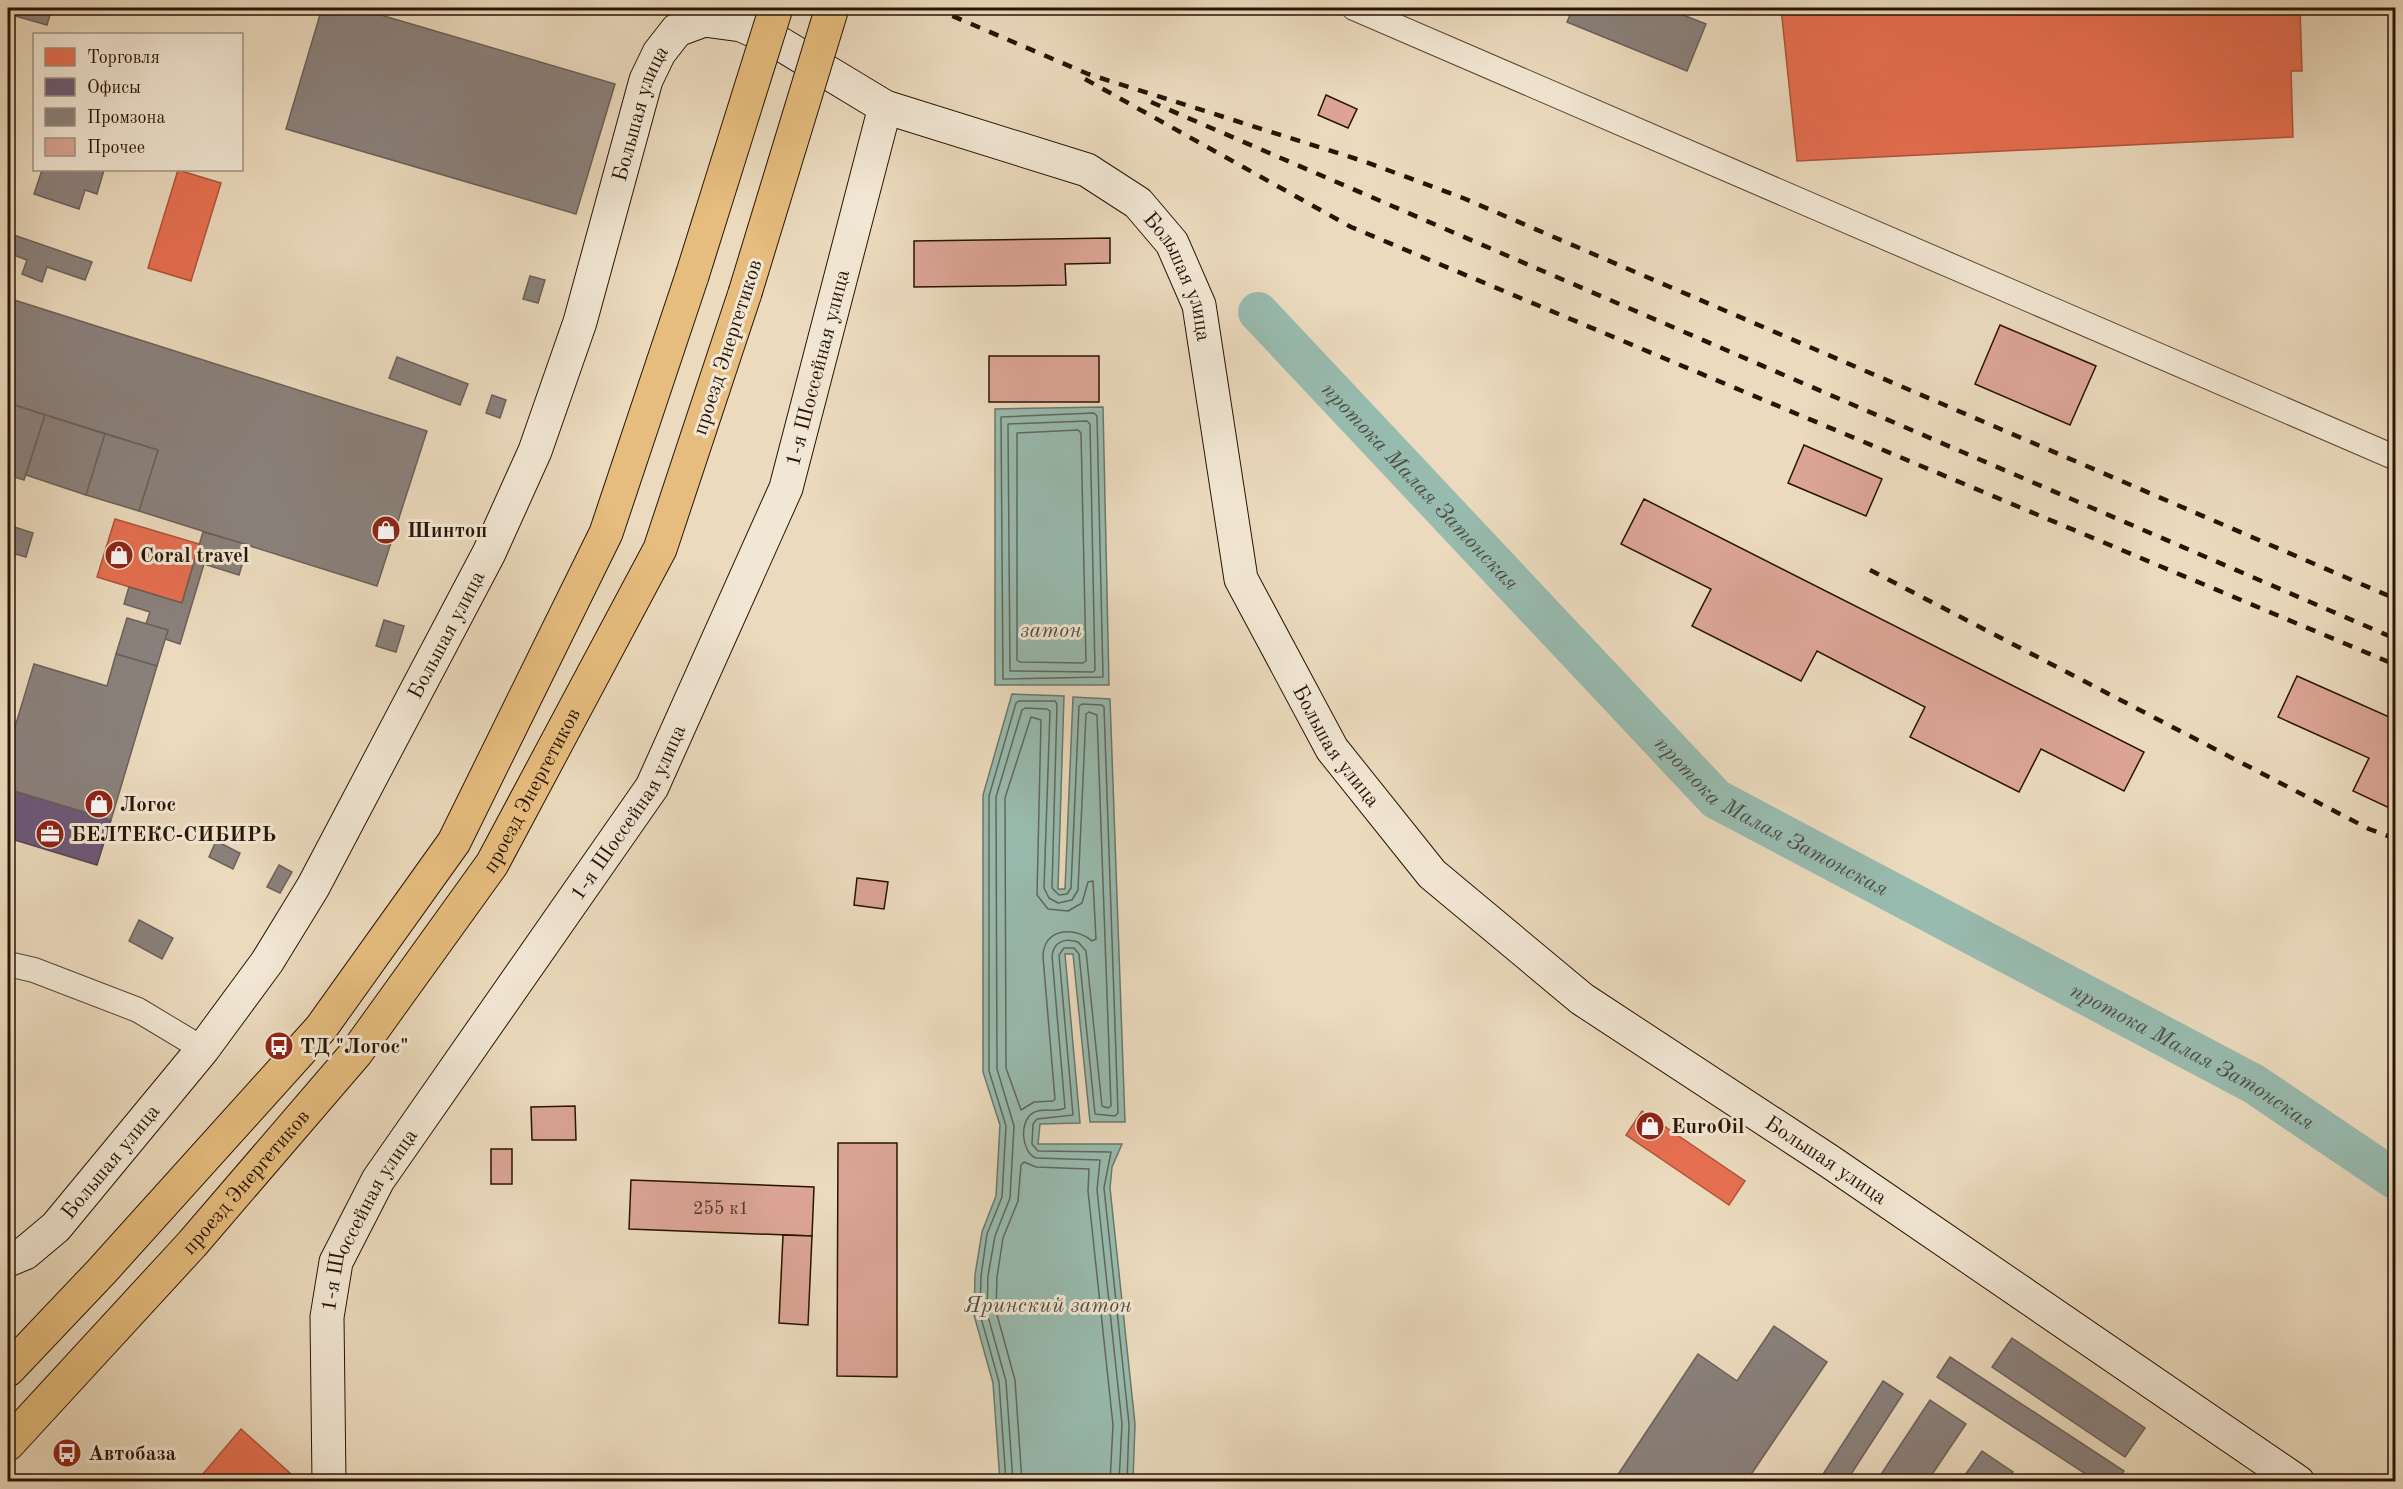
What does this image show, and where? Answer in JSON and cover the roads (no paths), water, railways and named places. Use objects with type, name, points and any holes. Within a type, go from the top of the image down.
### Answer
[{"type":"main road","name":"проезд Энергетиков","points":[[8,1370],[101,1272],[321,1028],[454,842],[606,533],[692,276],[776,8]]},
{"type":"main road","name":"проезд Энергетиков","points":[[8,1444],[192,1244],[356,1053],[492,864],[660,549],[746,293],[832,8]]},
{"type":"main road","name":"Большая улица","points":[[8,1260],[25,1253],[56,1227],[203,1049],[267,962],[313,887],[489,553],[535,451],[580,322],[646,80],[659,53],[677,30],[704,20],[741,25],[770,37],[885,107],[1087,170],[1138,203],[1172,243],[1198,305],[1241,579],[1332,749],[1432,874],[1582,999],[1829,1161],[2298,1482]]},
{"type":"main road","name":"1-я Шоссейная улица","points":[[329,1482],[327,1317],[336,1262],[378,1180],[652,787],[786,488],[885,107]]},
{"type":"street","points":[[1354,8],[2396,459]]},
{"type":"street","points":[[8,964],[34,970],[138,1010],[203,1049]]},
{"type":"water","name":"затон","points":[[1103,407],[1109,685],[995,685],[995,409]]},
{"type":"water","name":"Яринский затон","points":[[1012,694],[1064,696],[1058,889],[1065,889],[1073,697],[1110,699],[1125,1122],[1090,1122],[1073,954],[1065,954],[1080,1123],[1040,1124],[1038,1144],[1122,1144],[1112,1167],[1110,1188],[1135,1424],[1133,1481],[1000,1481],[993,1383],[974,1315],[975,1275],[982,1232],[996,1196],[1000,1125],[983,1072],[983,795]]},
{"type":"waterway","name":"протока Малая Затонская","points":[[1258,312],[1716,799],[2254,1084],[2396,1180]]},
{"type":"railway","points":[[934,8],[1088,74],[1366,162],[1463,198],[2396,599]]},
{"type":"railway","points":[[1085,79],[1351,227],[2396,665]]},
{"type":"railway","points":[[1151,102],[2396,639]]},
{"type":"railway","points":[[1870,570],[2369,829],[2396,839]]},
{"type":"place","name":"Шинтоп","points":[[386,530]]},
{"type":"place","name":"Coral travel","points":[[119,555]]},
{"type":"place","name":"Логос","points":[[99,804]]},
{"type":"place","name":"БЕЛТЕКС-СИБИРЬ","points":[[50,834]]},
{"type":"place","name":"ТД \"Логос\"","points":[[279,1046]]},
{"type":"place","name":"EuroOil","points":[[1650,1126]]},
{"type":"place","name":"Автобаза","points":[[67,1453]]}]
